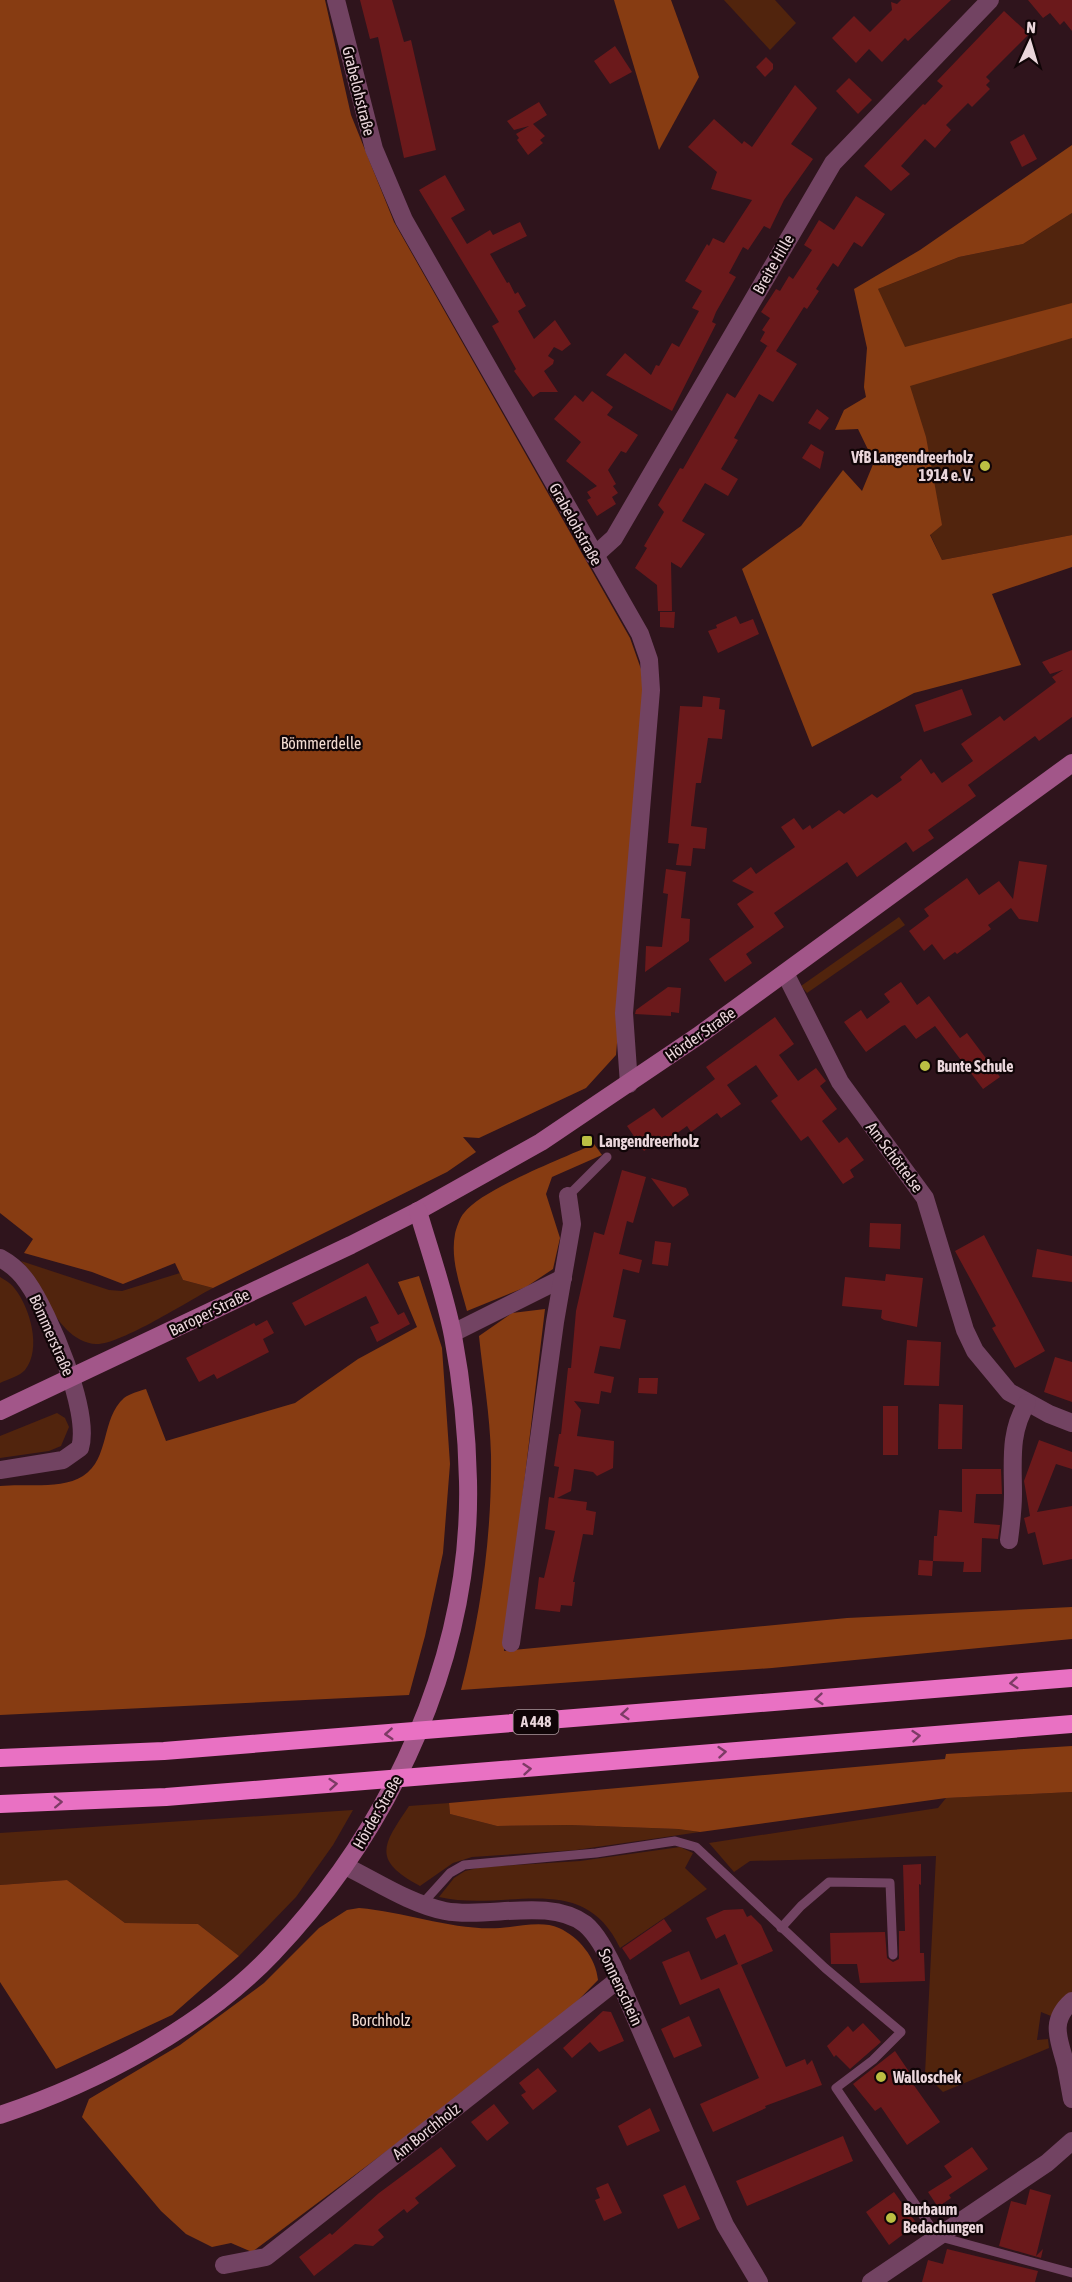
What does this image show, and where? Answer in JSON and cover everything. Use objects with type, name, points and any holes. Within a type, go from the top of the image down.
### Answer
[{"type":"highway","name":"A 448","points":[[0,1758],[164,1751],[1072,1678]]},
{"type":"highway","points":[[0,1804],[166,1797],[1072,1724]]},
{"type":"main road","name":"Hörder Straße","points":[[0,2115],[120,2064],[171,2035],[227,1993],[272,1954],[349,1859],[397,1778],[416,1737],[431,1702],[444,1659],[460,1584],[468,1484],[463,1399],[453,1333],[418,1211],[541,1142],[629,1084],[1072,763]]},
{"type":"main road","name":"Baroper Straße","points":[[0,1411],[72,1379],[418,1211]]},
{"type":"street","name":"Grabelohstraße","points":[[336,0],[374,149],[404,220],[640,634],[651,677],[624,1013],[629,1084]]},
{"type":"street","name":"Breite Hille","points":[[594,556],[614,538],[833,163],[990,0]]},
{"type":"street","name":"Am Schöttelse","points":[[785,973],[840,1082],[925,1198],[965,1330],[975,1351],[1009,1392],[1027,1403],[1072,1423]]},
{"type":"street","points":[[511,1643],[572,1224],[568,1196]]},
{"type":"street","name":"Bömmerstraße","points":[[0,1258],[18,1271],[29,1284],[72,1379],[82,1430],[80,1448],[63,1460],[0,1470]]},
{"type":"street","points":[[453,1333],[563,1278]]},
{"type":"street","points":[[1010,1540],[1013,1496],[1012,1443],[1019,1415],[1027,1403]]},
{"type":"street","name":"Sonnenschein","points":[[349,1859],[422,1904],[444,1911],[475,1914],[554,1910],[585,1924],[603,1946],[725,2225],[759,2282]]},
{"type":"street","name":"Am Borchholz","points":[[224,2265],[266,2257],[619,1979]]},
{"type":"street","points":[[1072,2001],[1058,2018],[1057,2043],[1065,2064],[1072,2099]]},
{"type":"street","points":[[871,2282],[1047,2163],[1072,2141]]},
{"type":"lane","points":[[568,1196],[607,1157]]},
{"type":"lane","points":[[422,1904],[450,1873],[464,1865],[596,1853],[675,1841],[696,1847],[825,1968],[901,2032],[873,2060],[836,2088],[937,2236],[1072,2273]]},
{"type":"lane","points":[[781,1928],[801,1906],[829,1882],[890,1883],[893,1955]]},
{"type":"shaded area","points":[[724,0],[775,0],[796,23],[770,50]]},
{"type":"shaded area","name":"VfB Langendreerholz 1914 e. V.","points":[[1072,213],[1072,535],[942,560],[864,387],[878,289],[959,257],[1023,244]]},
{"type":"shaded area","points":[[899,917],[905,925],[807,993],[801,986]]},
{"type":"shaded area","points":[[21,1261],[109,1290],[122,1291],[180,1273],[183,1280],[213,1288],[121,1338],[92,1344],[73,1335],[60,1322]]},
{"type":"shaded area","points":[[0,1277],[12,1285],[25,1307],[32,1329],[33,1351],[23,1372],[0,1383]]},
{"type":"shaded area","points":[[57,1413],[65,1418],[69,1427],[61,1446],[49,1451],[0,1458],[0,1436]]},
{"type":"shaded area","points":[[1072,1792],[1072,1992],[1051,2016],[1041,2012],[1037,2040],[1048,2039],[1049,2048],[943,2092],[925,2074],[936,1856],[750,1861],[734,1872],[709,1843],[938,1808],[946,1798]]},
{"type":"shaded area","points":[[449,1803],[450,1814],[497,1826],[570,1825],[678,1829],[700,1832],[576,1850],[472,1857],[453,1863],[420,1886],[405,1877],[388,1860],[386,1851],[388,1842],[409,1806]]},
{"type":"shaded area","points":[[353,1810],[333,1845],[296,1897],[239,1956],[198,1924],[125,1923],[67,1880],[0,1885],[0,1833]]},
{"type":"shaded area","points":[[680,1847],[693,1853],[685,1868],[707,1889],[620,1948],[604,1923],[586,1909],[564,1901],[541,1898],[464,1901],[439,1897],[454,1878],[465,1871],[482,1867],[580,1861]]},
{"type":"green space","name":"Bömmerdelle","points":[[0,0],[325,0],[351,115],[394,222],[630,638],[641,669],[645,710],[616,1055],[586,1088],[479,1138],[463,1137],[476,1152],[447,1172],[213,1288],[183,1280],[175,1263],[123,1284],[92,1272],[24,1253],[33,1239],[0,1213]]},
{"type":"green space","points":[[614,0],[671,0],[699,77],[659,150]]},
{"type":"green space","points":[[1072,145],[1072,213],[1023,244],[959,257],[878,289],[905,347],[1072,303],[1072,338],[910,386],[926,437],[942,525],[930,535],[942,560],[1072,535],[1072,567],[992,594],[1021,665],[914,693],[812,747],[742,569],[801,526],[843,470],[862,491],[874,462],[858,429],[835,430],[844,410],[866,397],[864,387],[867,348],[854,289],[920,250]]},
{"type":"green space","points":[[594,1144],[602,1155],[552,1177],[546,1194],[560,1238],[553,1269],[526,1287],[467,1311],[454,1254],[455,1234],[463,1215],[474,1204],[505,1184]]},
{"type":"green space","points":[[419,1276],[442,1348],[450,1464],[443,1553],[425,1636],[409,1695],[0,1715],[0,1486],[54,1485],[83,1476],[92,1469],[98,1459],[117,1406],[124,1398],[146,1389],[166,1441],[295,1403],[358,1359],[417,1327],[398,1282]]},
{"type":"green space","points":[[545,1309],[504,1651],[847,1618],[1072,1607],[1072,1639],[772,1668],[461,1690],[480,1603],[490,1515],[491,1455],[479,1336],[512,1313]]},
{"type":"green space","points":[[1072,1746],[1072,1792],[946,1798],[700,1832],[678,1829],[570,1825],[497,1826],[450,1814],[449,1803],[945,1759],[946,1754]]},
{"type":"green space","points":[[67,1880],[125,1923],[198,1924],[239,1956],[172,2015],[56,2069],[0,1982],[0,1885]]},
{"type":"green space","name":"Borchholz","points":[[359,1908],[465,1927],[500,1928],[545,1924],[559,1928],[585,1949],[594,1964],[598,1980],[551,2028],[252,2252],[231,2243],[212,2247],[186,2234],[161,2211],[82,2117],[89,2099],[180,2045],[264,1983],[319,1928],[347,1910]]},
{"type":"building","points":[[360,0],[392,0],[404,42],[411,40],[436,150],[404,158],[378,37],[370,39]]},
{"type":"building","points":[[901,0],[951,0],[908,41],[905,38],[882,62],[869,49],[856,63],[832,38],[854,16],[870,32],[892,10],[891,2],[897,4]]},
{"type":"building","points":[[1028,0],[1072,0],[1072,31],[1064,21],[1060,25],[1050,13],[1043,18]]},
{"type":"building","points":[[1004,11],[1029,34],[986,77],[990,81],[986,85],[990,89],[972,107],[968,103],[946,125],[951,130],[935,148],[925,139],[901,166],[910,174],[891,191],[864,166],[943,86],[937,81]]},
{"type":"building","points":[[615,46],[632,72],[610,84],[594,61]]},
{"type":"building","points":[[766,57],[773,64],[773,69],[765,77],[756,67]]},
{"type":"building","points":[[849,78],[872,100],[858,114],[836,91]]},
{"type":"building","points":[[795,85],[817,108],[791,144],[813,159],[784,200],[770,229],[764,226],[748,250],[743,247],[729,273],[736,277],[716,312],[712,322],[716,324],[672,411],[606,375],[625,353],[651,375],[672,343],[679,347],[699,311],[692,308],[702,291],[685,281],[707,244],[709,246],[713,238],[724,243],[752,200],[711,189],[717,172],[688,147],[714,119],[742,144],[744,141],[752,147]]},
{"type":"building","points":[[539,102],[547,115],[533,124],[545,136],[540,140],[543,143],[528,155],[517,140],[519,138],[516,134],[529,126],[514,130],[507,121]]},
{"type":"building","points":[[1024,134],[1037,159],[1022,167],[1010,142]]},
{"type":"building","points":[[445,175],[465,210],[451,218],[467,244],[490,230],[493,235],[520,222],[527,236],[490,254],[507,283],[509,282],[515,294],[518,292],[526,306],[518,311],[534,339],[555,320],[571,344],[562,351],[554,347],[548,356],[554,360],[553,364],[544,371],[558,392],[540,392],[533,397],[514,371],[516,369],[492,326],[499,322],[419,190]]},
{"type":"building","points":[[856,196],[885,214],[862,247],[854,242],[838,267],[833,263],[816,289],[819,291],[807,309],[804,307],[776,351],[797,364],[773,402],[759,394],[734,438],[738,440],[721,469],[738,479],[728,496],[705,483],[682,521],[705,534],[681,568],[671,562],[672,611],[658,611],[657,585],[635,568],[647,548],[644,546],[664,512],[658,505],[680,468],[683,469],[727,393],[735,398],[767,346],[769,347],[760,341],[765,332],[762,330],[770,318],[761,312],[776,289],[780,291],[789,276],[793,279],[812,250],[804,245],[819,220],[834,230]]},
{"type":"building","points":[[592,391],[613,407],[607,415],[638,435],[626,453],[621,451],[608,470],[616,484],[613,486],[618,493],[612,497],[616,504],[597,516],[587,500],[591,498],[587,492],[597,486],[566,461],[581,442],[554,419],[575,395],[583,402]]},
{"type":"building","points":[[817,409],[829,418],[820,430],[808,423]]},
{"type":"building","points":[[811,444],[824,452],[820,469],[802,458]]},
{"type":"building","points":[[660,612],[675,612],[674,628],[660,627]]},
{"type":"building","points":[[736,616],[740,624],[753,619],[759,634],[718,653],[708,631]]},
{"type":"building","points":[[1072,650],[1072,717],[1039,741],[1035,736],[968,785],[976,796],[928,830],[934,838],[913,852],[906,842],[857,877],[847,862],[774,913],[784,927],[746,954],[752,963],[725,982],[709,959],[754,927],[737,904],[754,892],[732,881],[751,867],[756,874],[795,847],[781,827],[794,818],[803,830],[810,825],[812,829],[839,810],[844,814],[872,794],[877,798],[902,780],[900,777],[921,759],[931,774],[934,772],[942,783],[973,761],[961,744],[1000,716],[1004,721],[1056,682],[1052,677],[1063,670],[1050,674],[1042,662]]},
{"type":"building","points":[[962,689],[972,715],[924,732],[915,705]]},
{"type":"building","points":[[703,696],[720,698],[719,709],[725,710],[722,739],[708,738],[701,783],[696,783],[691,826],[707,828],[705,849],[693,848],[691,866],[676,865],[679,844],[668,843],[680,706],[702,707]]},
{"type":"building","points":[[1019,861],[1047,865],[1038,922],[1019,919],[1011,908],[988,925],[991,929],[957,954],[955,952],[944,960],[932,944],[924,951],[909,931],[929,916],[924,909],[967,878],[979,895],[999,881],[1013,899]]},
{"type":"building","points":[[666,869],[686,872],[681,918],[690,919],[689,941],[645,972],[646,946],[662,947],[668,894],[663,893]]},
{"type":"building","points":[[901,982],[917,1005],[929,996],[960,1038],[967,1033],[1000,1077],[983,1089],[935,1026],[916,1039],[905,1025],[902,1026],[866,1052],[844,1022],[861,1010],[867,1019],[890,1002],[884,994]]},
{"type":"building","points":[[668,987],[681,988],[679,1013],[671,1012],[671,1016],[635,1014],[636,1010]]},
{"type":"building","points":[[775,1017],[794,1044],[779,1055],[798,1081],[816,1068],[826,1081],[820,1086],[837,1109],[822,1121],[839,1143],[847,1137],[864,1160],[850,1170],[854,1177],[843,1184],[808,1136],[801,1141],[771,1101],[778,1096],[756,1065],[727,1085],[741,1104],[721,1118],[717,1113],[691,1132],[687,1126],[658,1147],[656,1143],[644,1151],[627,1126],[654,1108],[662,1118],[715,1079],[706,1067]]},
{"type":"building","points":[[622,1170],[646,1177],[633,1223],[627,1221],[619,1254],[642,1260],[639,1273],[623,1269],[613,1317],[626,1320],[620,1349],[600,1346],[594,1373],[614,1377],[611,1393],[601,1391],[599,1404],[574,1401],[581,1410],[577,1436],[614,1441],[613,1468],[597,1476],[593,1472],[574,1469],[571,1491],[557,1498],[587,1502],[586,1510],[596,1512],[593,1535],[583,1534],[573,1582],[575,1582],[572,1606],[561,1605],[560,1612],[535,1609],[539,1577],[544,1578],[555,1531],[545,1529],[549,1497],[554,1498],[559,1467],[554,1466],[559,1434],[561,1434],[568,1368],[571,1368],[576,1311],[594,1232],[604,1235]]},
{"type":"building","points":[[651,1178],[686,1188],[689,1195],[673,1207]]},
{"type":"building","points":[[870,1223],[901,1224],[900,1249],[869,1247]]},
{"type":"building","points":[[984,1235],[1045,1351],[1015,1368],[992,1328],[996,1326],[955,1251]]},
{"type":"building","points":[[655,1241],[671,1243],[668,1266],[652,1264]]},
{"type":"building","points":[[1037,1249],[1072,1256],[1072,1282],[1032,1277]]},
{"type":"building","points":[[368,1263],[398,1315],[404,1312],[410,1324],[377,1342],[370,1327],[379,1323],[366,1296],[305,1326],[292,1303]]},
{"type":"building","points":[[886,1274],[923,1278],[917,1327],[884,1320],[881,1318],[882,1310],[842,1306],[845,1277],[885,1281]]},
{"type":"building","points":[[267,1320],[274,1333],[263,1339],[269,1352],[217,1379],[214,1374],[199,1382],[186,1358],[254,1323],[256,1326]]},
{"type":"building","points":[[907,1340],[941,1342],[939,1386],[904,1385]]},
{"type":"building","points":[[1055,1357],[1072,1362],[1072,1402],[1044,1392]]},
{"type":"building","points":[[639,1378],[658,1378],[657,1394],[638,1393]]},
{"type":"building","points":[[939,1404],[963,1405],[962,1449],[938,1449]]},
{"type":"building","points":[[883,1406],[898,1406],[898,1455],[883,1455]]},
{"type":"building","points":[[1039,1440],[1072,1452],[1072,1469],[1056,1464],[1037,1512],[1072,1506],[1072,1559],[1043,1565],[1035,1532],[1028,1534],[1024,1518],[1030,1516],[1024,1481]]},
{"type":"building","points":[[962,1469],[1001,1469],[1002,1494],[976,1494],[974,1523],[1000,1525],[998,1539],[982,1538],[981,1572],[963,1572],[964,1562],[933,1561],[934,1536],[937,1536],[939,1510],[962,1512]]},
{"type":"building","points":[[919,1560],[933,1561],[932,1576],[918,1575]]},
{"type":"building","points":[[921,1864],[920,1953],[924,1953],[925,1981],[860,1983],[857,1964],[831,1964],[830,1933],[885,1932],[887,1958],[893,1962],[899,1959],[899,1931],[905,1931],[903,1865]]},
{"type":"building","points":[[743,1909],[747,1917],[751,1915],[761,1925],[773,1951],[741,1965],[786,2067],[805,2059],[807,2065],[812,2060],[822,2085],[765,2106],[766,2108],[713,2132],[700,2104],[759,2078],[719,1988],[680,2005],[662,1962],[689,1951],[701,1980],[738,1964],[725,1934],[716,1939],[706,1918],[724,1910]]},
{"type":"building","points":[[664,1919],[672,1931],[630,1960],[622,1948]]},
{"type":"building","points":[[603,2011],[611,2012],[624,2041],[599,2052],[590,2042],[572,2058],[563,2048]]},
{"type":"building","points":[[689,2016],[702,2046],[674,2058],[661,2029]]},
{"type":"building","points":[[863,2023],[881,2042],[850,2069],[836,2055],[834,2057],[827,2046],[848,2026],[853,2032]]},
{"type":"building","points":[[895,2051],[916,2082],[913,2084],[940,2122],[907,2145],[881,2107],[875,2111],[853,2084]]},
{"type":"building","points":[[538,2068],[557,2091],[533,2110],[521,2095],[526,2092],[519,2083]]},
{"type":"building","points":[[494,2104],[509,2123],[487,2141],[471,2122]]},
{"type":"building","points":[[650,2108],[660,2131],[627,2146],[618,2126]]},
{"type":"building","points":[[843,2136],[853,2161],[747,2206],[736,2181]]},
{"type":"building","points":[[441,2147],[456,2166],[415,2198],[419,2203],[407,2213],[404,2209],[380,2228],[378,2230],[384,2237],[373,2246],[355,2244],[314,2276],[299,2257],[330,2233],[332,2235],[379,2193]]},
{"type":"building","points":[[972,2147],[988,2169],[949,2195],[951,2198],[938,2207],[928,2192],[952,2177],[944,2166]]},
{"type":"building","points":[[608,2183],[622,2213],[604,2221],[595,2200],[600,2198],[596,2188]]},
{"type":"building","points":[[685,2185],[700,2219],[678,2229],[663,2195]]},
{"type":"building","points":[[1030,2189],[1051,2195],[1036,2256],[1043,2249],[1041,2258],[999,2246],[1011,2201],[1026,2205]]},
{"type":"building","name":"Burbaum Bedachungen","points":[[894,2192],[917,2224],[889,2245],[866,2212]]},
{"type":"building","points":[[947,2249],[1038,2271],[1035,2282],[922,2282],[928,2260],[943,2264]]},
{"type":"place","name":"VfB Langendreerholz 1914 e. V.","points":[[985,466]]},
{"type":"place","name":"Bunte Schule","points":[[925,1066]]},
{"type":"place","name":"Langendreerholz","points":[[587,1141]]},
{"type":"place","name":"Walloschek","points":[[881,2077]]},
{"type":"place","name":"Burbaum Bedachungen","points":[[891,2218]]}]
